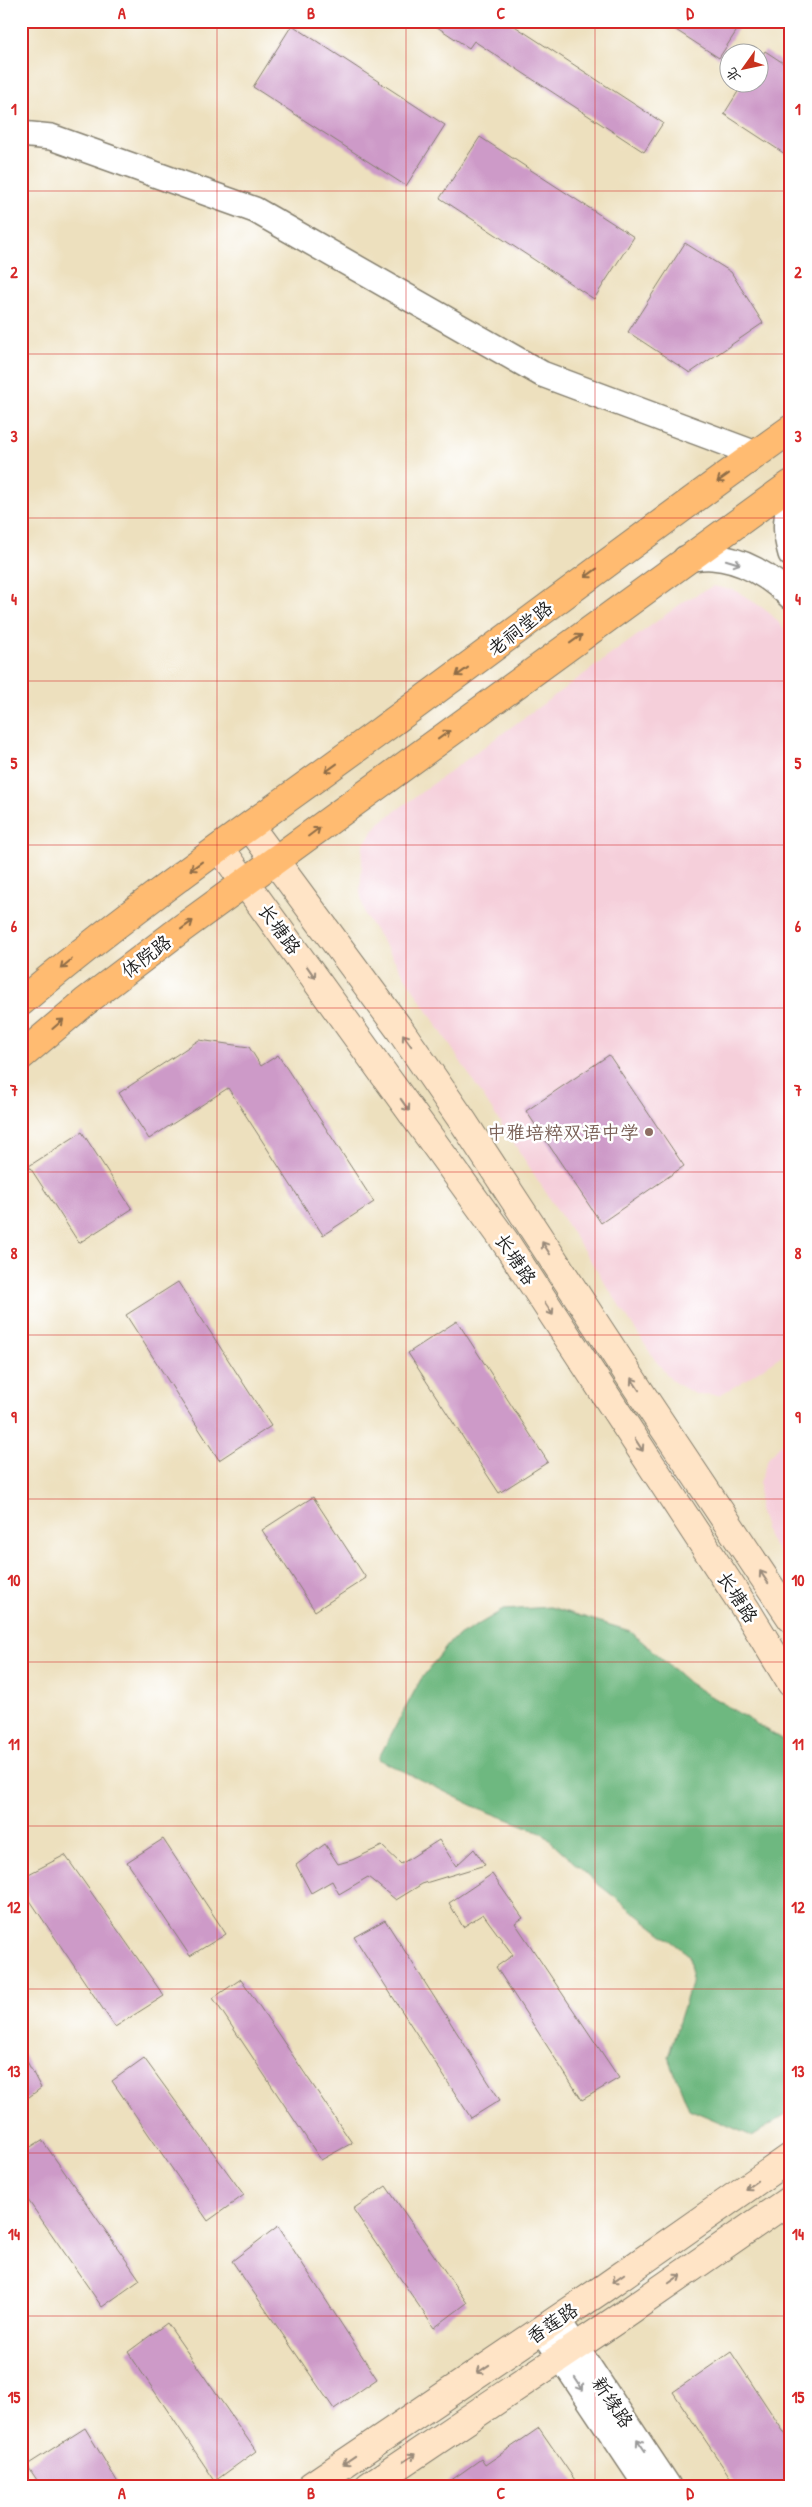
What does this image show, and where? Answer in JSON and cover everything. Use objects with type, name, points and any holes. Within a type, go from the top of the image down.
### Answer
[{"type":"main road","name":"老祠堂路","points":[[250,827],[791,429]]},
{"type":"main road","points":[[275,861],[685,559],[791,484]]},
{"type":"main road","points":[[21,1002],[81,952],[250,827]]},
{"type":"main road","name":"长塘路","points":[[250,827],[400,1030],[462,1120],[791,1618]]},
{"type":"main road","name":"长塘路","points":[[220,848],[504,1240],[742,1603],[791,1683]]},
{"type":"main road","name":"体院路","points":[[21,1056],[84,1002],[275,861]]},
{"type":"main road","name":"香莲路","points":[[311,2486],[791,2157]]},
{"type":"main road","name":"香莲路","points":[[369,2486],[791,2199]]},
{"type":"street","points":[[21,134],[51,137],[255,210],[542,374],[756,454]]},
{"type":"street","points":[[791,503],[787,514],[786,536],[791,554]]},
{"type":"street","points":[[685,559],[711,556],[752,568],[782,588],[791,597]]},
{"type":"street","name":"新缘路","points":[[550,2324],[647,2486]]},
{"type":"street","name":"新缘路","points":[[568,2352],[668,2486]]},
{"type":"shaded area","name":"中雅培粹双语中学","points":[[713,586],[737,591],[769,612],[791,636],[791,1349],[719,1395],[695,1394],[672,1381],[655,1360],[365,915],[360,892],[363,845],[379,823],[686,600]]},
{"type":"shaded area","points":[[791,1433],[791,1570],[767,1536],[759,1509],[759,1482],[769,1457]]},
{"type":"green space","points":[[551,1607],[630,1631],[689,1683],[791,1745],[791,2112],[752,2136],[689,2109],[668,2056],[692,1981],[689,1955],[594,1881],[541,1832],[476,1807],[378,1759],[421,1679],[452,1640],[503,1610]]},
{"type":"building","points":[[428,21],[507,21],[663,123],[644,152],[474,41],[469,48]]},
{"type":"building","points":[[662,21],[743,21],[729,42],[720,42],[719,58]]},
{"type":"building","points":[[292,25],[445,125],[406,186],[253,87]]},
{"type":"building","points":[[770,54],[791,68],[791,158],[724,114],[738,92],[770,92]]},
{"type":"building","points":[[480,137],[634,237],[594,299],[440,198]]},
{"type":"building","points":[[685,243],[731,272],[763,323],[690,373],[628,332]]},
{"type":"building","points":[[199,1040],[249,1047],[261,1066],[278,1055],[374,1202],[323,1235],[228,1088],[149,1139],[119,1093]]},
{"type":"building","points":[[609,1055],[684,1166],[601,1223],[526,1111]]},
{"type":"building","points":[[82,1132],[132,1209],[79,1243],[29,1166]]},
{"type":"building","points":[[178,1282],[271,1426],[219,1460],[126,1315]]},
{"type":"building","points":[[457,1321],[548,1462],[499,1493],[408,1353]]},
{"type":"building","points":[[313,1497],[366,1578],[315,1611],[262,1530]]},
{"type":"building","points":[[163,1839],[226,1934],[190,1956],[127,1862]]},
{"type":"building","points":[[439,1840],[456,1866],[474,1849],[485,1865],[422,1884],[396,1900],[368,1877],[339,1894],[332,1881],[311,1893],[296,1865],[325,1844],[338,1864],[352,1860],[382,1846],[401,1864]]},
{"type":"building","points":[[65,1855],[164,1996],[115,2027],[21,1887],[21,1878]]},
{"type":"building","points":[[492,1874],[523,1918],[515,1923],[619,2078],[582,2100],[496,1967],[513,1955],[483,1914],[463,1927],[449,1903]]},
{"type":"building","points":[[385,1920],[500,2100],[471,2118],[354,1937]]},
{"type":"building","points":[[241,1979],[352,2143],[321,2160],[213,1998]]},
{"type":"building","points":[[21,2050],[41,2088],[21,2103]]},
{"type":"building","points":[[144,2058],[244,2195],[208,2221],[112,2081]]},
{"type":"building","points":[[42,2140],[140,2280],[102,2307],[21,2190],[21,2153]]},
{"type":"building","points":[[386,2186],[467,2303],[434,2328],[353,2209]]},
{"type":"building","points":[[278,2226],[377,2379],[334,2409],[232,2261]]},
{"type":"building","points":[[167,2323],[256,2451],[215,2481],[128,2352]]},
{"type":"building","points":[[731,2352],[791,2443],[791,2486],[736,2486],[673,2392]]},
{"type":"building","points":[[85,2428],[120,2486],[41,2486],[27,2465]]},
{"type":"building","points":[[539,2428],[579,2486],[443,2486],[481,2459],[485,2465]]},
{"type":"place","name":"中雅培粹双语中学","points":[[649,1132]]}]
